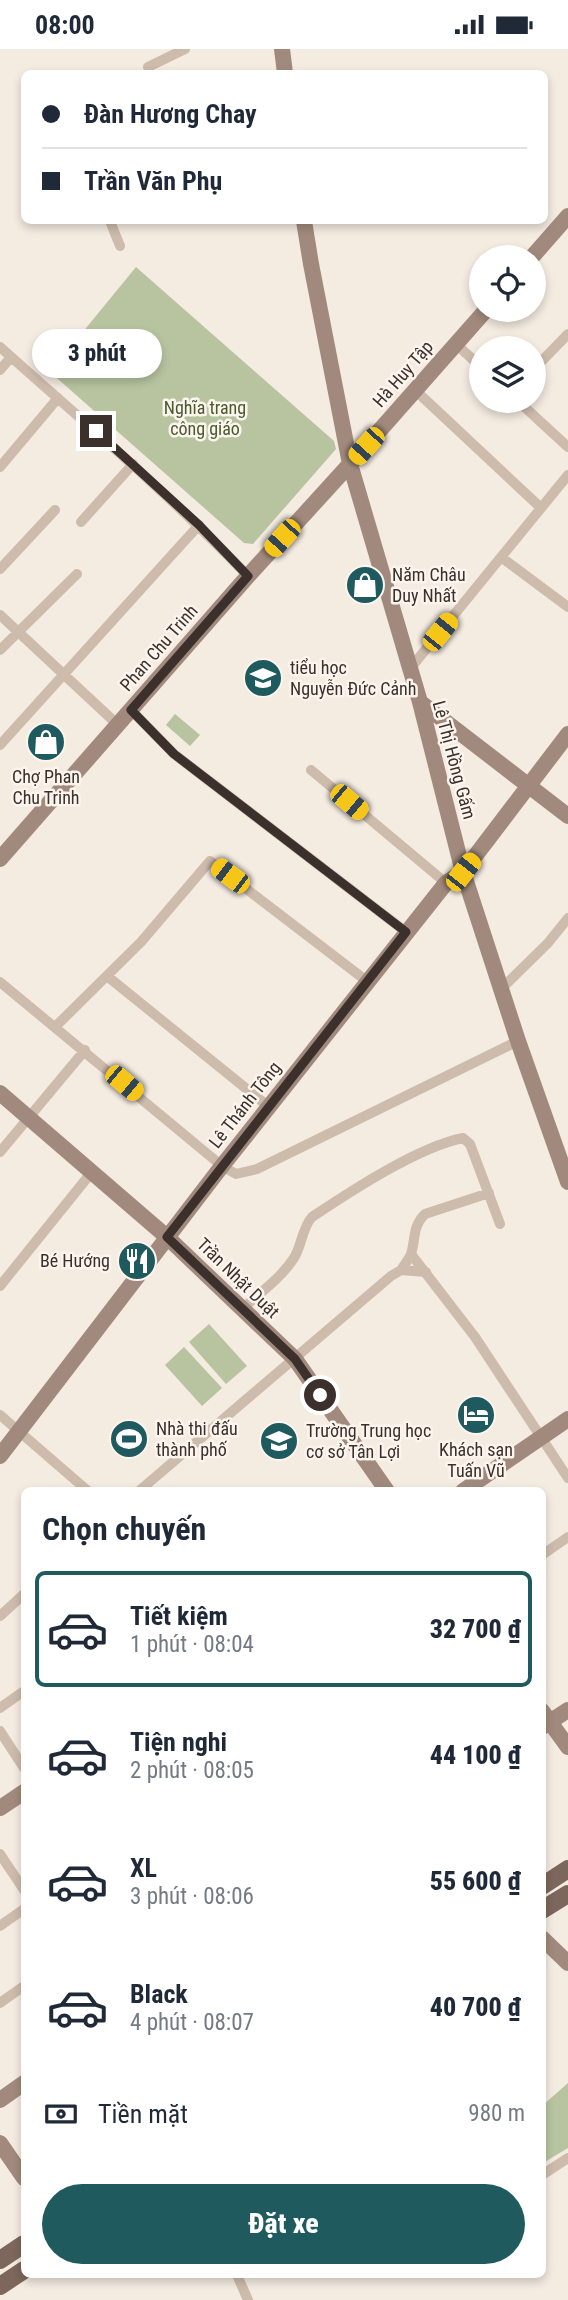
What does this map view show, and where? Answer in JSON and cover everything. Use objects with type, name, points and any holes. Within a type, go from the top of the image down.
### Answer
[{"type":"main road","points":[[546,1883],[568,1869]]},
{"type":"main road","points":[[546,1907],[568,1893]]},
{"type":"main road","points":[[0,2260],[21,2245]]},
{"type":"main road","points":[[0,2287],[21,2272]]},
{"type":"street","points":[[148,67],[185,49]]},
{"type":"street","points":[[282,49],[285,70]]},
{"type":"street","points":[[543,245],[568,216]]},
{"type":"street","points":[[111,224],[120,246]]},
{"type":"street","name":"Lê Thị Hồng Gấm","points":[[304,224],[350,464],[419,702],[463,872],[518,1041],[562,1146],[568,1182]]},
{"type":"street","name":"Hà Huy Tập","points":[[350,464],[475,322]]},
{"type":"street","points":[[546,357],[568,334]]},
{"type":"street","points":[[456,344],[469,356]]},
{"type":"street","points":[[0,347],[133,464],[199,525],[248,576]]},
{"type":"street","points":[[0,370],[11,357]]},
{"type":"street","points":[[415,390],[541,508]]},
{"type":"street","points":[[0,467],[58,398]]},
{"type":"street","points":[[531,413],[568,447]]},
{"type":"street","points":[[81,522],[133,464]]},
{"type":"street","name":"Phan Chu Trinh","points":[[2,852],[350,464]]},
{"type":"street","points":[[409,670],[568,475]]},
{"type":"street","points":[[0,569],[55,509]]},
{"type":"street","points":[[0,745],[199,525]]},
{"type":"street","points":[[501,557],[566,602]]},
{"type":"street","points":[[0,650],[77,574]]},
{"type":"street","points":[[0,615],[118,725]]},
{"type":"street","points":[[419,702],[568,816]]},
{"type":"street","points":[[131,710],[174,754],[406,932]]},
{"type":"street","name":"Lê Thánh Tông","points":[[0,1455],[406,932],[446,883],[463,872],[568,734]]},
{"type":"street","points":[[310,770],[446,883]]},
{"type":"street","points":[[56,1027],[141,942],[210,861],[368,982]]},
{"type":"street","points":[[502,989],[548,943],[568,918]]},
{"type":"street","points":[[107,976],[269,1107]]},
{"type":"street","points":[[0,982],[222,1166],[236,1174],[257,1170],[518,1041]]},
{"type":"street","points":[[0,1151],[85,1050]]},
{"type":"street","name":"Trần Nhật Duật","points":[[0,1093],[167,1237],[295,1359],[384,1487]]},
{"type":"street","points":[[242,1309],[286,1269],[296,1256],[306,1226],[312,1217],[422,1153],[459,1138],[467,1139],[500,1224]]},
{"type":"street","points":[[0,1286],[91,1173]]},
{"type":"street","points":[[144,1487],[401,1270],[411,1254],[418,1221],[425,1214],[489,1193]]},
{"type":"street","points":[[411,1254],[475,1337],[568,1478]]},
{"type":"street","points":[[401,1270],[426,1272]]},
{"type":"street","points":[[0,1415],[83,1487]]},
{"type":"street","points":[[469,1487],[568,1419]]},
{"type":"street","points":[[546,1552],[568,1537]]},
{"type":"street","points":[[0,1616],[21,1597]]},
{"type":"street","points":[[0,1708],[21,1693]]},
{"type":"street","points":[[546,1720],[568,1710]]},
{"type":"street","points":[[546,1721],[568,1747]]},
{"type":"street","points":[[0,1731],[21,1763]]},
{"type":"street","points":[[0,1808],[21,1794]]},
{"type":"street","points":[[0,1854],[21,1885]]},
{"type":"street","points":[[0,1926],[21,1911]]},
{"type":"street","points":[[546,1942],[568,1963]]},
{"type":"street","points":[[0,2003],[21,1988]]},
{"type":"street","points":[[0,2100],[21,2085]]},
{"type":"street","points":[[0,2143],[21,2174]]},
{"type":"street","points":[[546,2172],[568,2158]]},
{"type":"street","points":[[238,2278],[248,2300]]},
{"type":"green space","name":"Nghĩa trang công giáo","points":[[136,267],[334,441],[336,449],[253,544],[244,543],[50,372]]},
{"type":"green space","points":[[175,714],[200,735],[190,746],[166,725]]},
{"type":"green space","points":[[209,1324],[247,1366],[226,1384],[189,1342]]},
{"type":"green space","points":[[184,1347],[222,1388],[202,1406],[165,1365]]},
{"type":"green space","points":[[568,2083],[568,2148],[546,2161],[546,2102]]},
{"type":"place","name":"Năm Châu Duy Nhất","points":[[365,585]]},
{"type":"place","name":"tiểu học Nguyễn Đức Cảnh","points":[[263,678]]},
{"type":"place","name":"Chợ Phan Chu Trinh","points":[[46,742]]},
{"type":"place","name":"Bé Hướng","points":[[137,1261]]},
{"type":"place","name":"Khách sạn Tuấn Vũ","points":[[476,1415]]},
{"type":"place","name":"Nhà thi đấu thành phố","points":[[129,1439]]},
{"type":"place","name":"Trường Trung học cơ sở Tân Lợi","points":[[279,1441]]},
{"type":"route","points":[[96,431],[199,525],[248,576],[131,710],[174,754],[406,932],[167,1237],[295,1359],[320,1395]]}]
